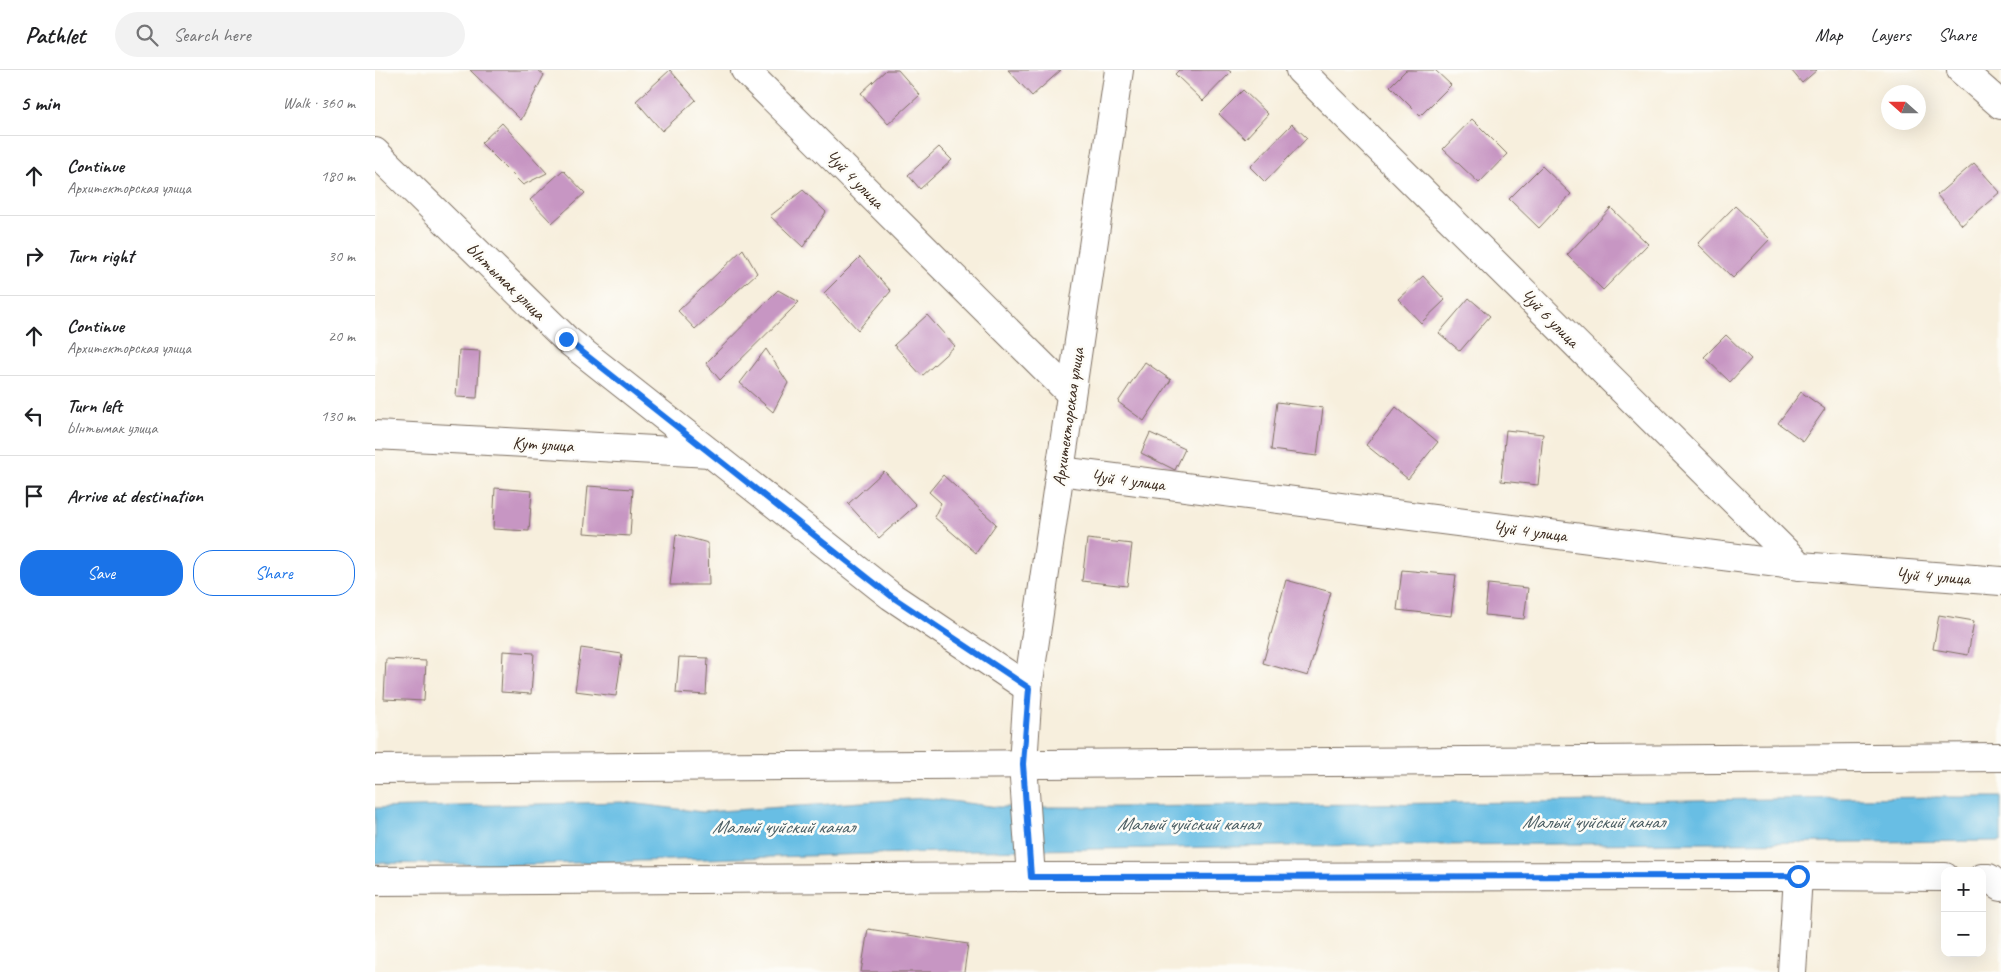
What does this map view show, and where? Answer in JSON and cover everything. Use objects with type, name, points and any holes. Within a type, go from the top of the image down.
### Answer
[{"type":"street","name":"Чуй 4 улица","points":[[745,70],[1071,394]]},
{"type":"street","name":"Архитекторская улица","points":[[1031,869],[1023,764],[1029,688],[1119,70]]},
{"type":"street","name":"Чуй 6 улица","points":[[1300,70],[1800,566]]},
{"type":"street","points":[[1961,70],[2001,105]]},
{"type":"street","name":"Ынтымак улица","points":[[375,152],[566,339],[891,596],[1029,688]]},
{"type":"street","name":"Кут улица","points":[[375,435],[710,454]]},
{"type":"street","name":"Чуй 4 улица","points":[[1060,471],[1800,566],[2001,581]]},
{"type":"street","points":[[375,769],[2001,757]]},
{"type":"street","points":[[375,881],[1031,869],[1941,877]]},
{"type":"street","points":[[1792,972],[1798,876]]},
{"type":"street","points":[[1986,878],[1989,878],[2001,887]]},
{"type":"water","name":"Малый чуйский канал","points":[[2001,797],[2001,841],[1284,846],[973,851],[507,865],[375,863],[375,808],[622,802],[702,812],[926,798],[998,807],[1118,807]]},
{"type":"building","points":[[470,70],[538,70],[544,75],[521,120]]},
{"type":"building","points":[[670,70],[696,100],[662,131],[636,101]]},
{"type":"building","points":[[886,70],[898,70],[920,95],[888,124],[861,93]]},
{"type":"building","points":[[1008,70],[1061,70],[1032,96]]},
{"type":"building","points":[[1179,70],[1228,70],[1231,72],[1203,101],[1175,74]]},
{"type":"building","points":[[1406,70],[1435,70],[1451,85],[1420,116],[1390,86]]},
{"type":"building","points":[[1791,70],[1817,70],[1802,83]]},
{"type":"building","points":[[1243,90],[1268,114],[1245,139],[1219,114]]},
{"type":"building","points":[[1472,119],[1507,154],[1479,183],[1443,149]]},
{"type":"building","points":[[502,123],[547,173],[523,185],[481,143]]},
{"type":"building","points":[[1292,124],[1307,138],[1265,182],[1250,167]]},
{"type":"building","points":[[939,147],[952,160],[920,189],[908,175]]},
{"type":"building","points":[[1974,163],[2000,192],[1962,225],[1937,195]]},
{"type":"building","points":[[1542,166],[1571,194],[1539,228],[1509,199]]},
{"type":"building","points":[[563,170],[585,193],[552,223],[530,200]]},
{"type":"building","points":[[803,190],[826,212],[803,247],[770,216]]},
{"type":"building","points":[[1735,206],[1770,239],[1733,278],[1698,244]]},
{"type":"building","points":[[1611,208],[1648,244],[1603,290],[1567,255]]},
{"type":"building","points":[[743,249],[757,273],[695,329],[678,311]]},
{"type":"building","points":[[860,257],[891,291],[858,330],[824,293]]},
{"type":"building","points":[[1423,276],[1445,300],[1421,323],[1398,299]]},
{"type":"building","points":[[778,290],[799,302],[720,380],[706,363]]},
{"type":"building","points":[[1469,298],[1490,316],[1460,351],[1439,333]]},
{"type":"building","points":[[927,315],[955,346],[922,376],[894,345]]},
{"type":"building","points":[[1726,335],[1751,359],[1730,382],[1704,357]]},
{"type":"building","points":[[766,349],[788,383],[773,412],[740,383]]},
{"type":"building","points":[[459,350],[480,351],[477,398],[456,397]]},
{"type":"building","points":[[1145,362],[1171,380],[1144,421],[1118,402]]},
{"type":"building","points":[[1801,392],[1825,409],[1803,441],[1778,423]]},
{"type":"building","points":[[1277,402],[1323,408],[1317,456],[1271,450]]},
{"type":"building","points":[[1396,407],[1438,442],[1408,479],[1366,445]]},
{"type":"building","points":[[1506,430],[1543,434],[1538,485],[1501,481]]},
{"type":"building","points":[[1150,433],[1185,449],[1175,470],[1141,453]]},
{"type":"building","points":[[884,471],[916,505],[879,538],[848,504]]},
{"type":"building","points":[[943,475],[996,524],[976,553],[934,517],[941,503],[929,492]]},
{"type":"building","points":[[588,486],[633,489],[630,536],[584,533]]},
{"type":"building","points":[[495,488],[532,491],[529,531],[493,529]]},
{"type":"building","points":[[676,534],[708,543],[709,585],[670,585]]},
{"type":"building","points":[[1087,539],[1132,544],[1127,586],[1082,581]]},
{"type":"building","points":[[1402,570],[1456,575],[1451,616],[1397,610]]},
{"type":"building","points":[[1286,580],[1331,592],[1308,676],[1263,663]]},
{"type":"building","points":[[1488,584],[1528,588],[1524,619],[1485,615]]},
{"type":"building","points":[[1939,615],[1974,621],[1968,655],[1933,649]]},
{"type":"building","points":[[581,648],[622,654],[616,696],[575,691]]},
{"type":"building","points":[[503,651],[534,653],[531,694],[501,692]]},
{"type":"building","points":[[679,657],[708,658],[706,695],[676,693]]},
{"type":"building","points":[[386,659],[426,661],[424,701],[384,699]]},
{"type":"building","points":[[868,929],[968,944],[964,972],[861,972]]},
{"type":"route","points":[[566,339],[891,596],[1029,688],[1023,764],[1031,877],[1798,876]]}]
